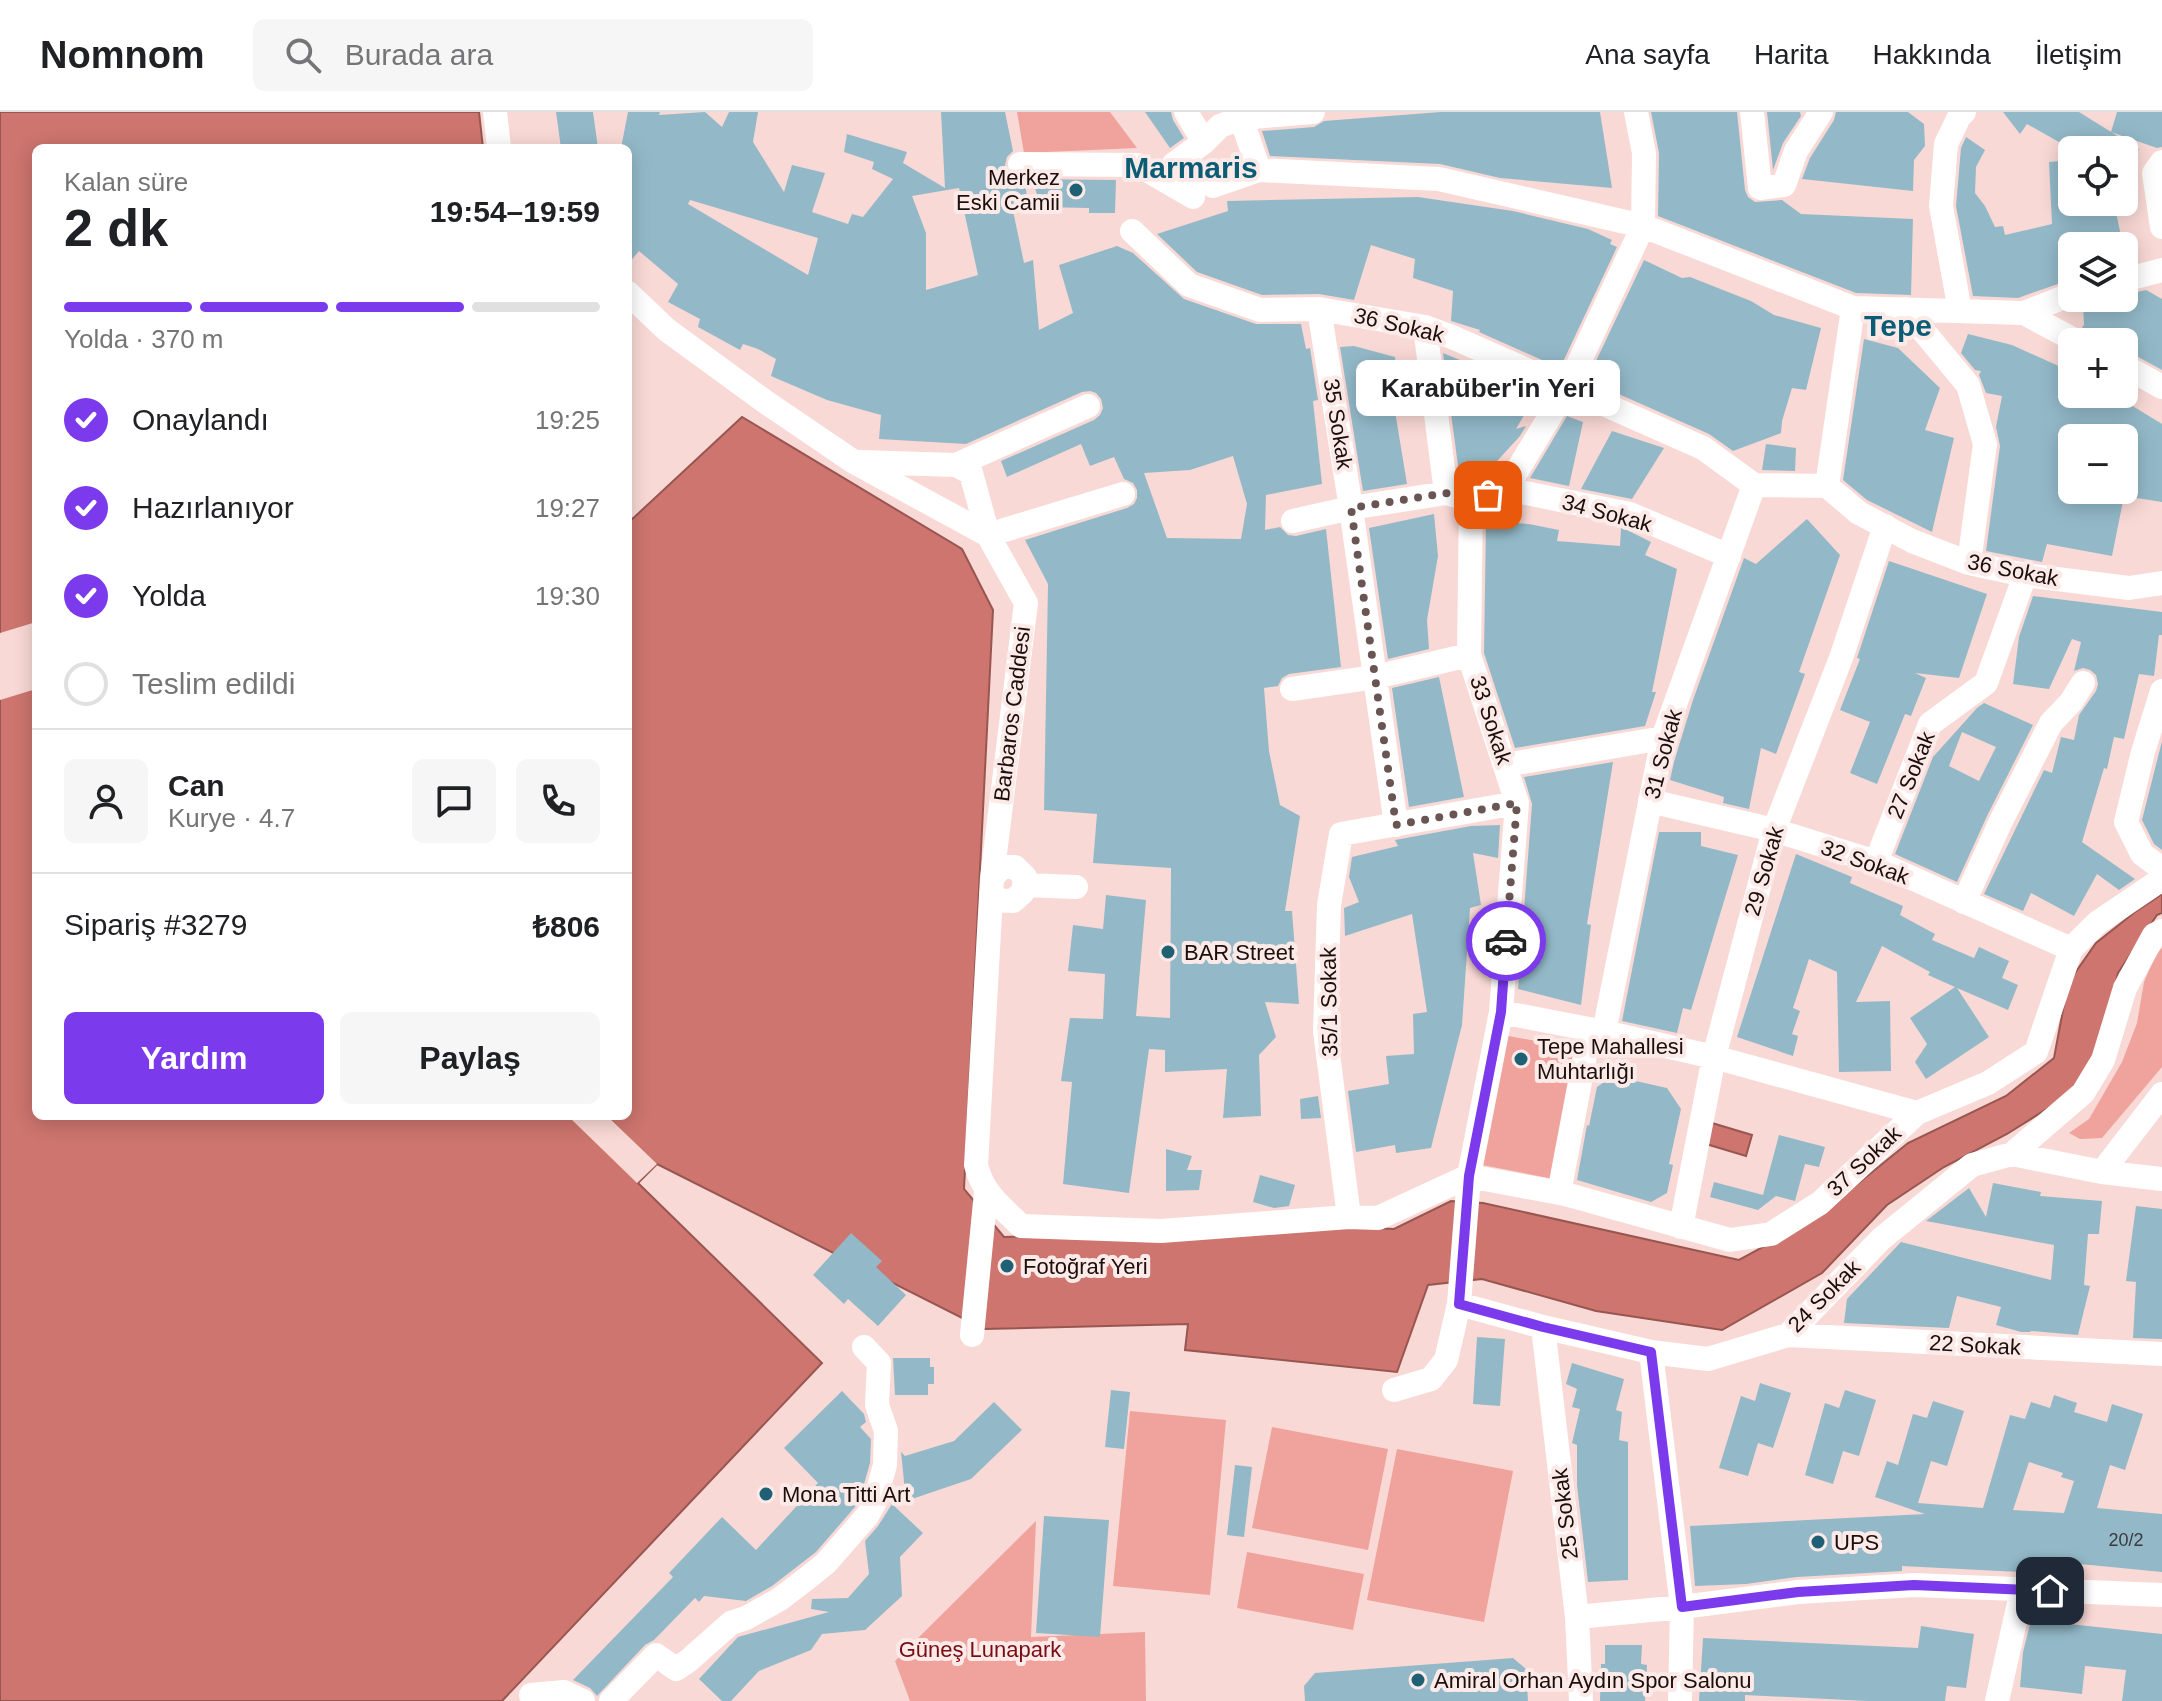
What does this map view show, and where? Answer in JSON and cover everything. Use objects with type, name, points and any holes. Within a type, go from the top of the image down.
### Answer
[{"type":"street","points":[[495,112],[499,144]]},
{"type":"street","points":[[1186,112],[1204,142]]},
{"type":"street","points":[[1313,112],[1239,115],[1220,126],[1174,164],[1213,186],[1259,170],[1439,179],[1643,226],[1853,308],[2024,313],[2058,300]]},
{"type":"street","points":[[1506,489],[1567,388],[1643,226],[1644,153],[1636,112]]},
{"type":"street","points":[[1752,112],[1760,188],[1784,185],[1796,151],[1821,112]]},
{"type":"street","points":[[1958,114],[1946,144],[1941,206],[1960,311]]},
{"type":"street","points":[[1239,115],[1259,170]]},
{"type":"street","points":[[2162,162],[2154,173],[2162,227]]},
{"type":"street","points":[[1020,164],[1138,165],[1193,197]]},
{"type":"street","name":"36 Sokak","points":[[1132,231],[1189,285],[1260,310],[1319,309],[1425,327],[1703,448],[1754,485]]},
{"type":"street","points":[[2138,276],[2162,270]]},
{"type":"street","points":[[632,297],[667,330],[854,462],[988,535],[1123,494]]},
{"type":"street","points":[[1754,485],[1827,486],[1853,308]]},
{"type":"street","name":"35 Sokak","points":[[1319,309],[1396,825]]},
{"type":"street","points":[[1905,309],[1968,385],[1985,444],[1969,563]]},
{"type":"street","points":[[2024,313],[2058,331]]},
{"type":"street","points":[[1425,327],[1446,493]]},
{"type":"street","points":[[2138,374],[2162,387]]},
{"type":"street","points":[[854,462],[956,465],[1088,406]]},
{"type":"street","name":"Barbaros Caddesi","points":[[956,465],[971,473],[988,535],[1026,603],[991,886],[976,1165],[986,1192]]},
{"type":"street","name":"31 Sokak","points":[[1559,1193],[1663,738],[1754,485]]},
{"type":"street","name":"36 Sokak","points":[[1827,486],[1859,513],[1912,541],[1969,563],[2025,575],[2129,588],[2162,583]]},
{"type":"street","name":"34 Sokak","points":[[1471,500],[1506,489],[1630,514],[1729,556]]},
{"type":"street","points":[[1293,521],[1446,493],[1471,500]]},
{"type":"street","name":"33 Sokak","points":[[1394,1390],[1431,1379],[1446,1360],[1460,1299],[1468,1185],[1501,1012],[1517,803],[1469,655],[1471,500]]},
{"type":"street","name":"29 Sokak","points":[[1681,1227],[1714,1057],[1774,830],[1841,658],[1885,526]]},
{"type":"street","name":"27 Sokak","points":[[1876,862],[1930,724],[1986,683],[2025,575]]},
{"type":"street","points":[[1292,689],[1375,677],[1469,655]]},
{"type":"street","points":[[1964,902],[2051,723],[2071,702],[2083,683]]},
{"type":"street","points":[[2162,691],[2126,822],[2142,854],[2162,869]]},
{"type":"street","points":[[1505,765],[1663,738]]},
{"type":"street","name":"32 Sokak","points":[[1650,801],[1774,830],[1876,862],[2071,949]]},
{"type":"street","points":[[1396,825],[1517,803]]},
{"type":"street","name":"35/1 Sokak","points":[[1349,1217],[1325,1031],[1329,905],[1341,834],[1396,825]]},
{"type":"street","points":[[991,886],[1002,867],[1015,867],[1025,877],[1024,885],[1076,887]]},
{"type":"street","name":"37 Sokak","points":[[1468,1185],[1559,1193],[1730,1240],[1771,1234],[1820,1203],[1917,1113],[1988,1083],[2036,1052],[2071,949],[2097,923],[2162,879]]},
{"type":"street","points":[[2012,1154],[2083,1093],[2103,1060],[2125,988],[2154,935],[2162,931]]},
{"type":"street","points":[[1501,1012],[1714,1057],[1917,1113]]},
{"type":"street","points":[[2102,1172],[2162,1094]]},
{"type":"street","name":"24 Sokak","points":[[1460,1299],[1543,1327],[1651,1352],[1708,1359],[1788,1335],[1892,1229],[1972,1165],[2012,1154],[2102,1172],[2162,1179]]},
{"type":"street","points":[[986,1192],[1021,1226],[1161,1231],[1349,1217],[1378,1218],[1468,1185]]},
{"type":"street","points":[[972,1335],[986,1192]]},
{"type":"street","name":"25 Sokak","points":[[1543,1327],[1577,1617],[1581,1701]]},
{"type":"street","name":"22 Sokak","points":[[1788,1335],[2162,1354]]},
{"type":"street","points":[[611,1701],[656,1655],[676,1669],[731,1623],[780,1599],[826,1563],[867,1516],[874,1504],[885,1465],[886,1431],[877,1405],[879,1363],[864,1347]]},
{"type":"street","points":[[1651,1352],[1682,1607],[1680,1701]]},
{"type":"street","points":[[1577,1617],[1798,1592],[1914,1585],[2162,1595]]},
{"type":"street","points":[[1997,1701],[2022,1590]]},
{"type":"street","points":[[531,1695],[564,1692],[583,1701]]},
{"type":"green space","points":[[1017,112],[1110,112],[1137,148],[1024,153]]},
{"type":"green space","points":[[2162,948],[2162,1067],[2102,1138],[2080,1139],[2069,1133],[2089,1119],[2122,1062],[2137,1023],[2144,982],[2156,954]]},
{"type":"green space","points":[[1498,1034],[1579,1049],[1554,1179],[1472,1163]]},
{"type":"green space","points":[[1130,1411],[1226,1420],[1210,1595],[1113,1586]]},
{"type":"green space","points":[[1272,1427],[1388,1449],[1368,1550],[1252,1528]]},
{"type":"green space","points":[[1397,1449],[1513,1471],[1484,1622],[1367,1600]]},
{"type":"green space","name":"Güneş Lunapark","points":[[1036,1521],[1031,1637],[1145,1632],[1146,1701],[910,1701],[895,1661]]},
{"type":"green space","points":[[1247,1552],[1364,1574],[1353,1630],[1237,1608]]},
{"type":"shaded area","points":[[0,112],[479,112],[483,144],[32,144],[32,1120],[632,1120],[632,519],[742,417],[962,549],[993,610],[964,1189],[1004,1237],[1190,1232],[1193,1220],[1394,1229],[1451,1201],[1483,1203],[1739,1260],[1814,1219],[1908,1143],[2006,1096],[2054,1058],[2068,983],[2096,943],[2162,894],[2162,913],[2157,915],[2118,973],[2103,1040],[2069,1095],[2007,1134],[1944,1167],[1887,1205],[1822,1273],[1722,1330],[1596,1311],[1482,1279],[1428,1285],[1397,1372],[1185,1350],[1188,1324],[984,1329],[657,1164],[638,1183],[822,1363],[502,1701],[0,1701]]},
{"type":"shaded area","points":[[1712,1123],[1752,1135],[1746,1156],[1706,1144]]},
{"type":"pier","points":[[32,623],[32,690],[0,700],[0,633]]},
{"type":"pier","points":[[572,1120],[611,1120],[657,1164],[637,1183]]},
{"type":"building","points":[[556,112],[593,112],[597,144],[560,144]]},
{"type":"building","points":[[628,112],[660,112],[659,115],[705,112],[722,127],[729,112],[758,112],[753,142],[784,192],[792,165],[825,173],[812,212],[848,224],[852,214],[863,217],[893,179],[872,169],[874,162],[844,152],[847,134],[907,152],[903,163],[945,188],[941,112],[1005,112],[1013,151],[1005,165],[1012,176],[1020,179],[1116,180],[1115,213],[1089,213],[1089,208],[1041,207],[1035,188],[1026,189],[1028,207],[1012,206],[1024,263],[1033,260],[1039,330],[1073,313],[1059,265],[1117,246],[1133,253],[1184,299],[1256,324],[1301,324],[1306,349],[1310,348],[1318,400],[1313,401],[1322,484],[1266,495],[1265,530],[1280,527],[1288,535],[1296,536],[1326,529],[1341,667],[1289,674],[1282,678],[1278,686],[1264,688],[1269,751],[1280,805],[1300,816],[1285,911],[1292,911],[1299,1004],[1265,1002],[1276,1037],[1259,1055],[1261,1116],[1223,1118],[1227,1069],[1165,1072],[1165,1050],[1149,1049],[1129,1193],[1063,1184],[1072,1082],[1061,1081],[1070,1018],[1103,1019],[1105,974],[1068,971],[1073,925],[1103,929],[1106,895],[1146,900],[1136,1016],[1170,1018],[1171,868],[1093,863],[1097,814],[1044,810],[1048,584],[1025,540],[1127,508],[1134,504],[1137,490],[1133,483],[1124,479],[1114,457],[1090,466],[1081,444],[1007,477],[1001,461],[1094,420],[1103,408],[1101,399],[1096,393],[1082,392],[966,444],[879,439],[881,415],[827,400],[771,376],[776,359],[743,344],[740,350],[698,327],[700,319],[668,302],[678,284],[639,251],[632,259],[632,144],[622,144]],"holes":[[[959,188],[978,275],[926,290],[926,233],[912,196]],[[690,200],[818,238],[808,275],[688,204]],[[1233,456],[1247,504],[1241,539],[1167,538],[1144,473],[1190,470]]]},
{"type":"building","points":[[1145,112],[1171,112],[1184,138],[1170,148]]},
{"type":"building","points":[[1441,112],[1600,112],[1612,188],[1500,178],[1440,164],[1270,156],[1262,131],[1314,127],[1324,121]]},
{"type":"building","points":[[1651,112],[1737,112],[1745,190],[1755,202],[1782,200],[1801,214],[1913,219],[1911,295],[1856,293],[1658,216],[1659,153]]},
{"type":"building","points":[[1767,112],[1800,112],[1801,116],[1783,143],[1773,170]]},
{"type":"building","points":[[1836,112],[1908,112],[1924,124],[1925,146],[1914,160],[1913,191],[1802,179]]},
{"type":"building","points":[[2003,112],[2079,112],[2118,136],[2058,136],[2058,142],[2027,124],[2020,134]]},
{"type":"building","points":[[2117,112],[2162,112],[2162,147],[2138,141],[2138,136],[2111,132]]},
{"type":"building","points":[[1966,137],[1985,150],[1976,167],[1975,193],[1995,227],[2003,226],[2005,235],[2052,224],[2049,162],[2058,161],[2058,216],[2117,216],[2120,232],[2058,232],[2058,284],[2018,298],[1973,296],[1956,206],[1961,148]]},
{"type":"building","points":[[1418,197],[1513,211],[1588,229],[1612,240],[1610,244],[1617,247],[1560,368],[1480,330],[1451,321],[1453,291],[1413,278],[1415,259],[1371,245],[1354,300],[1319,294],[1262,295],[1197,272],[1157,234],[1228,211],[1227,201]]},
{"type":"building","points":[[1644,260],[1682,278],[1690,277],[1751,301],[1774,315],[1821,328],[1806,390],[1792,388],[1781,433],[1733,451],[1709,434],[1587,380]]},
{"type":"building","points":[[2146,290],[2162,299],[2162,370],[2138,357],[2138,328],[2082,327],[2083,312],[2138,312],[2138,292]]},
{"type":"building","points":[[1968,334],[2012,345],[2058,366],[2058,408],[2136,408],[2162,424],[2162,502],[2138,498],[2138,424],[2058,424],[2058,504],[2122,504],[2112,556],[2047,544],[2042,562],[1986,551],[2000,446],[1996,427],[2002,396],[1986,393],[1979,375],[1981,371],[1975,370],[1961,353]]},
{"type":"building","points":[[1864,339],[1898,348],[1940,388],[1925,430],[1954,438],[1932,532],[1867,500],[1843,480]]},
{"type":"building","points":[[1354,346],[1395,357],[1398,398],[1393,399],[1407,484],[1363,491],[1340,347]]},
{"type":"building","points":[[1443,353],[1538,391],[1516,429],[1526,426],[1520,436],[1487,472],[1474,481],[1460,481]]},
{"type":"building","points":[[1567,416],[1583,422],[1569,486],[1530,478]]},
{"type":"building","points":[[1612,431],[1664,448],[1632,499],[1581,489]]},
{"type":"building","points":[[1766,444],[1796,448],[1795,471],[1762,470]]},
{"type":"building","points":[[1434,514],[1438,556],[1427,620],[1429,649],[1388,659],[1369,528]]},
{"type":"building","points":[[1807,519],[1840,555],[1799,672],[1805,674],[1776,754],[1761,748],[1749,809],[1723,803],[1724,797],[1670,780],[1674,762],[1744,558],[1756,564]]},
{"type":"building","points":[[1486,521],[1559,530],[1557,541],[1620,546],[1623,528],[1651,542],[1645,555],[1677,569],[1652,692],[1656,692],[1645,726],[1515,748],[1484,653]]},
{"type":"building","points":[[1889,561],[1987,594],[1959,678],[1915,673],[1926,678],[1911,716],[1905,714],[1877,784],[1850,773],[1870,722],[1840,710],[1860,659],[1857,658]]},
{"type":"building","points":[[2033,596],[2162,612],[2162,635],[2159,635],[2154,676],[2139,674],[2124,739],[2114,737],[2107,769],[2104,768],[2082,842],[2135,879],[2119,890],[2097,874],[2074,916],[2031,893],[2023,911],[1984,894],[2044,770],[2052,773],[2061,737],[2074,740],[2079,715],[2098,684],[2096,675],[2090,670],[2083,668],[2074,671],[2081,642],[2072,639],[2049,689],[2013,684],[2019,637]]},
{"type":"building","points":[[1439,677],[1464,797],[1409,807],[1392,688]]},
{"type":"building","points":[[1984,703],[2033,725],[1957,882],[1895,854],[1933,757]],"holes":[[[1962,732],[1996,747],[1979,781],[1949,766]]]},
{"type":"building","points":[[2162,741],[2162,850],[2154,844],[2142,820]]},
{"type":"building","points":[[1613,762],[1587,924],[1591,925],[1581,1005],[1518,989],[1532,804],[1524,777]]},
{"type":"building","points":[[1500,825],[1498,858],[1473,853],[1481,905],[1470,908],[1462,1025],[1431,1148],[1396,1153],[1395,1145],[1356,1152],[1348,1091],[1389,1084],[1386,1056],[1414,1054],[1413,1014],[1427,1012],[1412,914],[1345,936],[1344,908],[1359,902],[1349,877],[1352,857],[1398,846],[1395,840],[1471,826]]},
{"type":"building","points":[[1659,832],[1701,832],[1701,846],[1738,855],[1691,1010],[1683,1008],[1677,1033],[1622,1021]]},
{"type":"building","points":[[1796,854],[1852,877],[1850,883],[1903,906],[1900,915],[1935,934],[1932,940],[1974,958],[1979,947],[2009,961],[2002,978],[2018,985],[2008,1010],[1957,988],[1989,1037],[1926,1079],[1915,1062],[1927,1044],[1910,1018],[1955,987],[1928,975],[1930,972],[1882,946],[1856,1002],[1890,1001],[1891,1071],[1839,1072],[1837,972],[1809,959],[1793,1008],[1800,1011],[1792,1034],[1798,1036],[1793,1056],[1737,1037]]},
{"type":"building","points":[[1613,1076],[1667,1088],[1681,1109],[1669,1164],[1673,1165],[1667,1193],[1651,1202],[1577,1180],[1597,1087]]},
{"type":"building","points":[[1318,1096],[1321,1118],[1301,1119],[1300,1099]]},
{"type":"building","points":[[1779,1135],[1825,1147],[1819,1167],[1805,1164],[1795,1201],[1776,1196],[1758,1210],[1710,1197],[1714,1182],[1763,1195]]},
{"type":"building","points":[[1166,1149],[1192,1156],[1187,1170],[1202,1170],[1199,1190],[1166,1191]]},
{"type":"building","points":[[1260,1175],[1295,1185],[1289,1206],[1274,1208],[1253,1202]]},
{"type":"building","points":[[1993,1183],[2041,1192],[2040,1196],[2102,1201],[2099,1234],[2088,1234],[2084,1285],[2090,1286],[2078,1335],[2021,1332],[1996,1325],[2001,1307],[1957,1296],[1949,1328],[1844,1323],[1847,1299],[1901,1242],[2051,1280],[2054,1245],[1926,1221],[1969,1188],[1986,1217]]},
{"type":"building","points":[[2136,1206],[2162,1209],[2162,1339],[2133,1338],[2136,1282],[2126,1281]]},
{"type":"building","points":[[851,1233],[882,1261],[876,1267],[906,1295],[878,1326],[848,1299],[844,1304],[813,1275]]},
{"type":"building","points":[[1477,1337],[1505,1339],[1500,1406],[1473,1404]]},
{"type":"building","points":[[893,1358],[930,1358],[930,1367],[934,1367],[934,1384],[928,1384],[928,1395],[895,1395]]},
{"type":"building","points":[[1572,1363],[1624,1379],[1616,1410],[1622,1412],[1619,1440],[1628,1442],[1628,1580],[1588,1582],[1577,1485],[1577,1445],[1572,1443],[1580,1409],[1572,1407],[1577,1389],[1566,1384]]},
{"type":"building","points":[[1760,1383],[1791,1393],[1773,1448],[1758,1443],[1748,1476],[1719,1468],[1741,1396],[1755,1401]]},
{"type":"building","points":[[1111,1390],[1130,1392],[1124,1449],[1105,1447]]},
{"type":"building","points":[[1845,1390],[1876,1400],[1859,1456],[1843,1451],[1833,1484],[1805,1475],[1825,1403],[1839,1408]]},
{"type":"building","points":[[842,1391],[864,1414],[866,1422],[860,1427],[871,1439],[870,1463],[855,1507],[816,1552],[772,1586],[746,1601],[704,1596],[699,1602],[695,1598],[597,1696],[590,1688],[573,1680],[673,1577],[669,1573],[722,1517],[756,1550],[818,1483],[784,1448]]},
{"type":"building","points":[[2054,1395],[2077,1403],[2074,1412],[2107,1422],[2112,1404],[2143,1414],[2125,1470],[2110,1465],[2097,1508],[2162,1514],[2162,1572],[2080,1564],[2080,1575],[1902,1566],[1902,1571],[1695,1586],[1690,1526],[1925,1514],[1875,1497],[1887,1461],[1898,1465],[1913,1414],[1927,1418],[1933,1401],[1964,1411],[1947,1466],[1931,1461],[1918,1503],[1983,1508],[2010,1415],[2025,1419],[2031,1402],[2050,1408]],"holes":[[[2029,1462],[2063,1473],[2061,1477],[2074,1481],[2064,1513],[2013,1510]]]},
{"type":"building","points":[[994,1402],[1022,1430],[971,1479],[906,1501],[901,1452],[905,1456],[954,1441]]},
{"type":"building","points":[[1235,1465],[1252,1467],[1244,1537],[1227,1535]]},
{"type":"building","points":[[892,1504],[923,1533],[900,1557],[902,1596],[865,1630],[822,1634],[811,1650],[759,1671],[731,1701],[722,1701],[699,1679],[738,1637],[829,1612],[811,1609],[812,1599],[848,1598],[869,1574],[865,1541]]},
{"type":"building","points":[[1044,1516],[1109,1520],[1100,1637],[1036,1633]]},
{"type":"building","points":[[2031,1620],[2162,1634],[2162,1701],[2122,1701],[2126,1670],[2085,1666],[2082,1694],[2020,1687],[2023,1652]]},
{"type":"building","points":[[1921,1626],[1974,1634],[1966,1688],[1947,1686],[1945,1701],[1745,1695],[1745,1701],[1699,1701],[1703,1638],[1918,1648]]},
{"type":"building","points":[[1605,1645],[1642,1645],[1641,1664],[1647,1665],[1645,1701],[1600,1701]]},
{"type":"building","name":"Amiral Orhan Aydın Spor Salonu","points":[[1513,1658],[1526,1669],[1528,1701],[1305,1701],[1304,1686],[1315,1673]]},
{"type":"way so far","points":[[1488,495],[1471,500],[1446,493],[1351,508],[1396,825],[1517,803],[1506,941]]},
{"type":"place","name":"Merkez Eski Camii","points":[[1076,190]]},
{"type":"place","name":"Karabüber'in Yeri","points":[[1488,495]]},
{"type":"place","name":"BAR Street","points":[[1168,952]]},
{"type":"place","name":"Tepe Mahallesi Muhtarlığı","points":[[1521,1059]]},
{"type":"place","name":"Fotoğraf Yeri","points":[[1007,1266]]},
{"type":"place","name":"Mona Titti Art","points":[[766,1494]]},
{"type":"place","name":"UPS","points":[[1818,1542]]},
{"type":"place","name":"Amiral Orhan Aydın Spor Salonu","points":[[1418,1680]]},
{"type":"district","name":"Marmaris","points":[[1191,167]]},
{"type":"district","name":"Tepe","points":[[1898,325]]},
{"type":"route","points":[[1506,941],[1501,1012],[1469,1176],[1459,1304],[1651,1352],[1682,1607],[1798,1592],[1914,1585],[2050,1591]]}]
